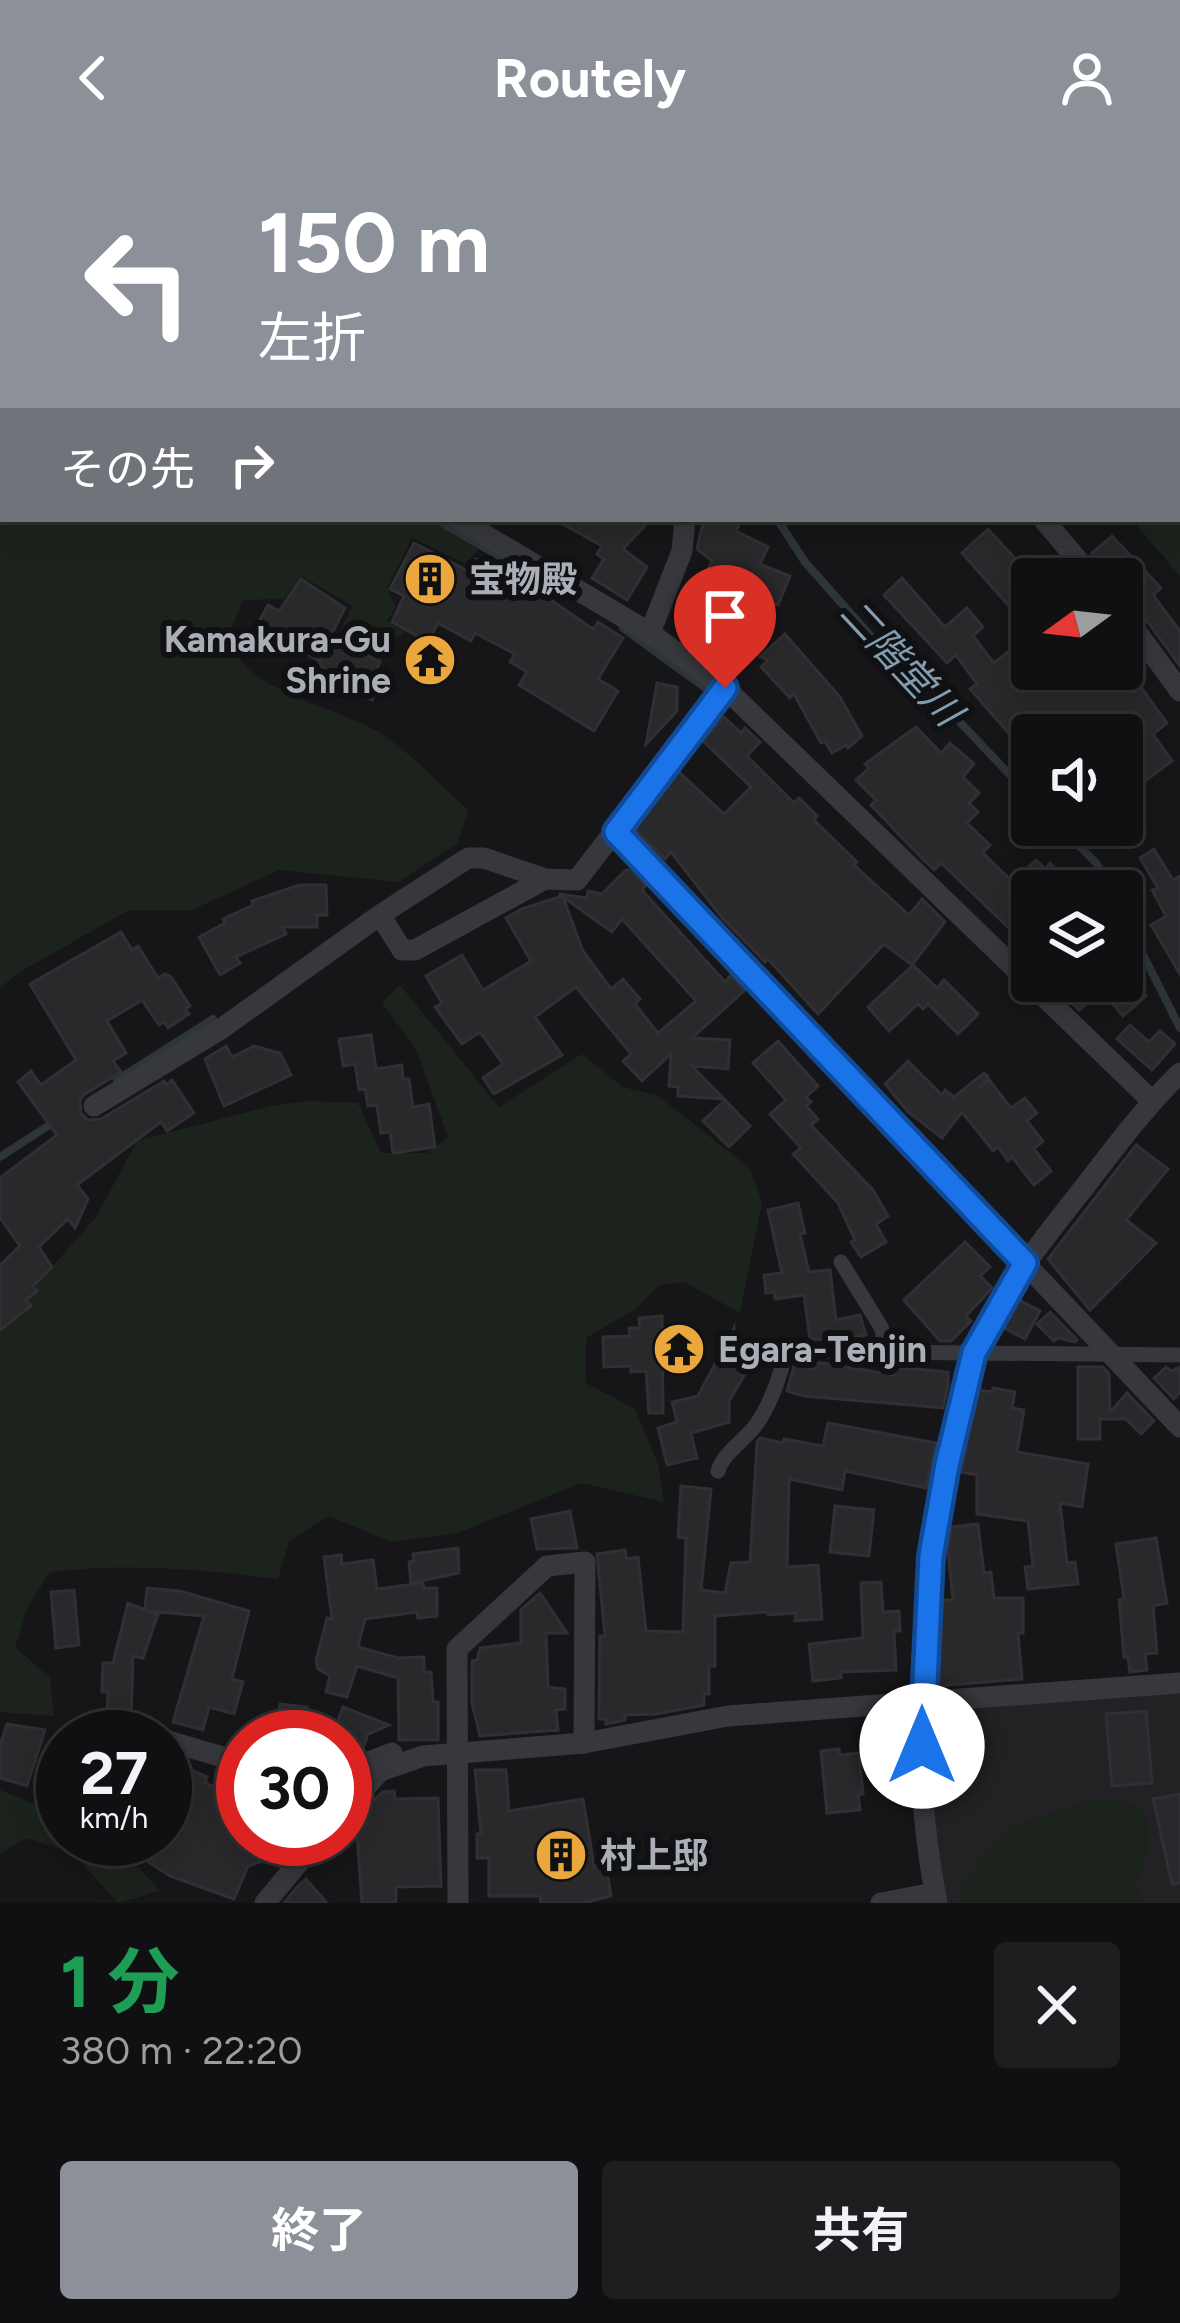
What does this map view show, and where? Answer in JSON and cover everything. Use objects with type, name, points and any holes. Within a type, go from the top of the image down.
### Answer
[{"type":"street","points":[[463,522],[650,633],[725,688],[1152,1101]]},
{"type":"street","points":[[650,633],[682,551],[686,522]]},
{"type":"street","points":[[1045,522],[1076,558]]},
{"type":"street","points":[[1143,641],[1180,691]]},
{"type":"street","points":[[94,1106],[221,1029],[468,858],[484,858],[545,879],[577,880],[725,688]]},
{"type":"street","points":[[616,832],[1180,1427]]},
{"type":"street","points":[[380,915],[402,950],[416,950],[545,879]]},
{"type":"street","points":[[881,1903],[936,1898],[923,1791],[922,1701],[931,1556],[974,1353],[1025,1263],[1180,1072]]},
{"type":"street","points":[[841,1262],[881,1327],[888,1352]]},
{"type":"street","points":[[718,1471],[721,1460],[755,1426],[769,1402],[783,1351],[1180,1355]]},
{"type":"street","points":[[458,1903],[458,1648],[547,1567],[585,1562],[584,1743]]},
{"type":"street","points":[[372,1761],[392,1753],[460,1755],[584,1743],[728,1717],[1180,1683]]},
{"type":"street","points":[[372,1781],[380,1772],[423,1756]]},
{"type":"street","points":[[265,1903],[296,1866]]},
{"type":"shaded area","points":[[0,522],[451,522],[465,530],[478,550],[466,564],[412,538],[387,588],[396,607],[387,621],[405,632],[390,643],[381,661],[337,637],[353,606],[303,577],[283,599],[243,600],[227,639],[238,658],[271,685],[375,730],[412,757],[468,810],[458,843],[398,882],[279,870],[192,910],[129,910],[0,988]]},
{"type":"shaded area","points":[[1134,522],[1180,522],[1180,576]]},
{"type":"shaded area","points":[[400,985],[499,1107],[582,1054],[622,1087],[657,1095],[750,1168],[762,1202],[740,1313],[684,1282],[659,1285],[637,1308],[586,1338],[586,1383],[635,1409],[658,1464],[664,1502],[581,1483],[458,1533],[391,1542],[329,1516],[289,1541],[278,1579],[164,1568],[50,1572],[28,1606],[15,1647],[50,1678],[53,1710],[36,1710],[36,1715],[0,1712],[0,1326],[96,1217],[137,1141],[270,1106],[311,1101],[358,1103],[381,1153],[428,1153],[448,1137],[416,1049],[382,1003]]},
{"type":"shaded area","points":[[1180,1690],[1180,1903],[942,1903],[926,1711]]},
{"type":"shaded area","points":[[0,1790],[36,1805],[36,1841],[26,1838],[0,1854]]},
{"type":"shaded area","points":[[1121,1801],[1144,1809],[1147,1820],[1148,1848],[1135,1885],[1144,1903],[962,1903],[959,1887],[1009,1828],[1083,1802]]},
{"type":"shaded area","points":[[85,1866],[137,1866],[160,1891],[118,1903]]},
{"type":"building","points":[[559,522],[648,522],[623,549],[647,567],[627,600],[592,578],[604,559],[597,554],[602,546]]},
{"type":"building","points":[[703,522],[740,522],[736,531],[768,547],[760,564],[790,576],[778,605],[762,599],[741,647],[722,638],[718,647],[693,635],[696,629],[683,623],[712,561],[697,549]]},
{"type":"building","points":[[988,529],[1015,558],[1011,608],[962,553]]},
{"type":"building","points":[[1112,536],[1133,558],[1096,558],[1092,553]]},
{"type":"building","points":[[414,543],[470,572],[476,559],[535,589],[593,629],[598,622],[623,638],[598,679],[618,691],[594,731],[519,685],[527,672],[510,662],[515,654],[475,633],[471,641],[438,623],[428,642],[392,622],[404,596],[390,589]]},
{"type":"building","points":[[1143,569],[1161,588],[1153,595],[1180,631],[1180,666],[1143,615]]},
{"type":"building","points":[[902,578],[945,627],[967,608],[983,627],[973,636],[994,663],[1011,650],[1011,690],[1143,690],[1167,723],[1153,734],[1172,761],[1143,782],[1143,714],[1011,714],[1011,736],[970,689],[977,684],[956,655],[947,663],[884,595]]},
{"type":"building","points":[[301,579],[345,608],[330,637],[380,662],[376,671],[383,674],[372,700],[329,678],[332,672],[318,665],[320,661],[285,643],[279,654],[250,638],[268,605],[279,611]]},
{"type":"building","points":[[785,634],[840,697],[862,736],[848,748],[832,753],[825,741],[821,743],[794,694],[790,698],[761,667],[768,660],[760,657]]},
{"type":"building","points":[[657,683],[677,687],[677,711],[646,744]]},
{"type":"building","points":[[724,717],[760,742],[747,756],[794,803],[799,798],[817,816],[814,820],[857,862],[854,865],[909,915],[922,899],[945,922],[912,965],[884,944],[818,1014],[723,919],[671,852],[665,859],[635,829],[679,772],[724,814],[751,787],[703,741]]},
{"type":"building","points":[[916,727],[941,753],[950,743],[974,764],[963,777],[979,793],[969,803],[978,812],[967,823],[990,845],[983,853],[1011,880],[1011,930],[941,863],[934,870],[871,805],[876,800],[856,780],[869,768],[865,764]]},
{"type":"building","points":[[1154,849],[1173,880],[1180,876],[1180,974],[1151,925],[1166,916],[1152,890],[1158,888],[1140,858]]},
{"type":"building","points":[[1036,860],[1045,869],[1050,863],[1057,870],[1026,870]]},
{"type":"building","points":[[631,870],[646,885],[642,890],[725,982],[731,975],[745,990],[692,1038],[730,1040],[728,1069],[692,1066],[724,1099],[678,1096],[678,1087],[669,1086],[671,1054],[642,1081],[623,1061],[631,1054],[576,987],[535,1017],[562,1055],[494,1094],[483,1078],[503,1064],[480,1032],[462,1044],[435,1007],[442,1003],[426,976],[462,955],[483,990],[531,961],[506,918],[562,896],[559,894],[587,898],[588,891],[602,894]],"holes":[[[563,897],[612,932],[622,919],[696,1001],[658,1033],[623,979],[611,989],[583,951]]]},
{"type":"building","points":[[299,885],[326,885],[327,915],[317,915],[317,927],[283,927],[286,934],[236,957],[240,963],[220,975],[199,937],[253,905],[252,901]]},
{"type":"building","points":[[121,932],[132,950],[138,946],[158,978],[171,977],[190,1006],[185,1009],[189,1014],[168,1028],[164,1022],[159,1025],[142,1000],[107,1021],[126,1053],[113,1061],[121,1072],[85,1094],[80,1100],[81,1113],[88,1120],[101,1119],[172,1080],[194,1113],[167,1131],[161,1122],[77,1185],[88,1199],[75,1228],[68,1219],[39,1247],[52,1267],[33,1286],[37,1291],[26,1300],[31,1306],[0,1330],[0,1265],[20,1246],[0,1218],[0,1178],[57,1135],[18,1082],[31,1071],[41,1085],[76,1060],[30,984]]},
{"type":"building","points":[[913,965],[937,988],[944,980],[978,1014],[958,1034],[928,1004],[923,1009],[918,1004],[889,1031],[868,1007]]},
{"type":"building","points":[[1111,1002],[1139,1002],[1123,1016]]},
{"type":"building","points":[[1130,1025],[1149,1042],[1160,1031],[1175,1044],[1152,1070],[1117,1039]]},
{"type":"building","points":[[371,1035],[376,1069],[402,1065],[413,1107],[429,1104],[435,1147],[393,1153],[390,1132],[381,1133],[377,1105],[368,1106],[365,1089],[359,1090],[355,1064],[343,1066],[339,1039]]},
{"type":"building","points":[[778,1041],[818,1086],[806,1097],[811,1102],[806,1106],[818,1119],[811,1125],[873,1190],[888,1216],[876,1224],[886,1242],[861,1257],[838,1203],[793,1154],[801,1148],[770,1114],[786,1100],[753,1063]]},
{"type":"building","points":[[226,1046],[232,1057],[254,1046],[280,1053],[291,1075],[224,1106],[205,1059]]},
{"type":"building","points":[[908,1061],[942,1095],[945,1090],[954,1097],[984,1073],[988,1077],[980,1088],[989,1080],[1011,1108],[1025,1098],[1037,1113],[1027,1121],[1043,1141],[1034,1149],[1051,1171],[1034,1185],[1012,1157],[1008,1161],[998,1147],[993,1151],[962,1112],[942,1138],[908,1112],[885,1084]]},
{"type":"building","points":[[725,1100],[750,1126],[729,1147],[703,1121]]},
{"type":"building","points":[[1136,1145],[1168,1169],[1126,1220],[1156,1243],[1090,1310],[1048,1259]]},
{"type":"building","points":[[798,1203],[809,1272],[830,1270],[836,1320],[860,1315],[866,1335],[810,1339],[804,1295],[775,1299],[774,1292],[766,1293],[764,1275],[782,1273],[768,1210]]},
{"type":"building","points":[[965,1242],[990,1267],[980,1276],[992,1288],[966,1316],[971,1321],[951,1341],[940,1341],[904,1300]]},
{"type":"building","points":[[1019,1300],[1040,1311],[1025,1339],[1004,1328]]},
{"type":"building","points":[[1050,1312],[1075,1342],[1054,1341],[1037,1324]]},
{"type":"building","points":[[662,1316],[663,1413],[649,1413],[646,1371],[604,1367],[603,1337],[630,1336],[629,1328],[640,1328],[639,1318]]},
{"type":"building","points":[[734,1328],[736,1369],[745,1374],[729,1401],[729,1422],[691,1433],[697,1458],[667,1465],[658,1428],[677,1422],[672,1402],[698,1396]]},
{"type":"building","points":[[795,1363],[814,1369],[813,1363],[822,1363],[894,1375],[894,1367],[948,1372],[943,1408],[787,1391]]},
{"type":"building","points":[[1078,1367],[1103,1367],[1109,1374],[1110,1412],[1127,1393],[1154,1421],[1141,1434],[1126,1419],[1100,1419],[1100,1439],[1078,1439]]},
{"type":"building","points":[[1166,1367],[1171,1371],[1180,1367],[1180,1392],[1174,1399],[1154,1378]]},
{"type":"building","points":[[993,1388],[1015,1392],[1012,1408],[1024,1410],[1017,1452],[1088,1464],[1082,1507],[1060,1503],[1067,1563],[1075,1562],[1078,1584],[1028,1589],[1025,1567],[1033,1566],[1028,1521],[977,1514],[977,1475],[961,1472],[978,1390],[993,1392]]},
{"type":"building","points":[[828,1423],[936,1443],[926,1488],[845,1471],[842,1490],[789,1479],[787,1567],[818,1565],[822,1619],[795,1621],[795,1613],[768,1612],[715,1616],[715,1666],[709,1666],[704,1705],[625,1715],[625,1720],[606,1724],[606,1719],[599,1719],[600,1636],[605,1636],[597,1554],[625,1550],[627,1559],[638,1557],[646,1631],[683,1632],[686,1538],[678,1537],[681,1486],[711,1489],[701,1590],[725,1593],[731,1563],[750,1562],[757,1442],[760,1438],[783,1443],[784,1439],[823,1446]]},
{"type":"building","points":[[835,1506],[874,1510],[869,1556],[830,1552]]},
{"type":"building","points":[[570,1511],[577,1548],[537,1549],[531,1519]]},
{"type":"building","points":[[978,1524],[984,1573],[991,1572],[994,1598],[1023,1598],[1023,1633],[1018,1633],[1022,1679],[937,1686],[942,1600],[953,1600],[948,1551],[951,1527]]},
{"type":"building","points":[[1156,1538],[1167,1603],[1153,1606],[1157,1653],[1145,1654],[1147,1670],[1130,1672],[1128,1657],[1124,1657],[1119,1600],[1124,1599],[1116,1544]]},
{"type":"building","points":[[458,1548],[459,1573],[411,1583],[413,1554]]},
{"type":"building","points":[[341,1555],[342,1564],[373,1560],[377,1589],[423,1583],[424,1588],[437,1588],[437,1616],[418,1618],[417,1612],[365,1619],[358,1647],[398,1658],[424,1657],[424,1672],[431,1672],[433,1702],[438,1702],[438,1740],[399,1740],[398,1678],[357,1666],[347,1697],[326,1692],[330,1676],[318,1669],[316,1661],[327,1618],[332,1619],[324,1557]]},
{"type":"building","points":[[881,1582],[883,1612],[899,1611],[900,1631],[894,1631],[896,1670],[841,1672],[841,1678],[813,1681],[809,1644],[863,1638],[861,1583]]},
{"type":"building","points":[[147,1588],[180,1591],[249,1611],[232,1679],[243,1682],[235,1710],[209,1707],[203,1730],[192,1727],[192,1710],[177,1710],[204,1616],[146,1611],[158,1614],[143,1658],[133,1656],[131,1710],[107,1710],[108,1692],[102,1692],[103,1663],[113,1663],[128,1603],[145,1610]]},
{"type":"building","points":[[74,1590],[79,1645],[56,1648],[51,1592]]},
{"type":"building","points":[[540,1593],[567,1633],[546,1633],[548,1687],[565,1689],[565,1709],[556,1710],[558,1730],[480,1736],[472,1703],[472,1661],[477,1660],[480,1648],[521,1643],[521,1610]]},
{"type":"building","points":[[280,1704],[307,1707],[307,1710],[279,1710]]},
{"type":"building","points":[[1146,1711],[1152,1783],[1112,1786],[1106,1714]]},
{"type":"building","points":[[372,1718],[389,1725],[372,1732]]},
{"type":"building","points":[[7,1724],[36,1729],[36,1758],[27,1786],[0,1778],[0,1745]]},
{"type":"building","points":[[839,1749],[840,1755],[859,1753],[860,1810],[827,1813],[821,1751]]},
{"type":"building","points":[[192,1770],[216,1787],[216,1866],[248,1866],[234,1899],[155,1866],[192,1866]]},
{"type":"building","points":[[475,1770],[506,1770],[509,1811],[583,1799],[594,1866],[606,1865],[611,1896],[584,1903],[541,1903],[540,1896],[489,1896],[489,1858],[477,1858],[477,1834],[481,1834]]},
{"type":"building","points":[[394,1791],[395,1799],[438,1798],[441,1886],[396,1887],[396,1903],[362,1903],[359,1866],[372,1866],[372,1803],[382,1792]]},
{"type":"building","points":[[1180,1794],[1180,1883],[1172,1884],[1153,1799]]},
{"type":"building","points":[[306,1879],[327,1903],[284,1903],[299,1885]]},
{"type":"waterway","points":[[440,522],[558,590]]},
{"type":"waterway","name":"二階堂川","points":[[779,522],[805,562],[883,650],[1011,776]]},
{"type":"waterway","points":[[623,628],[711,692],[707,698]]},
{"type":"waterway","name":"二階堂川","points":[[1079,846],[1100,870]]},
{"type":"waterway","name":"二階堂川","points":[[1143,955],[1180,1028]]},
{"type":"waterway","points":[[117,1080],[213,1019]]},
{"type":"waterway","points":[[0,1157],[54,1122]]},
{"type":"place","name":"宝物殿","points":[[430,579]]},
{"type":"place","name":"Kamakura-Gu Shrine","points":[[430,660]]},
{"type":"place","name":"Egara-Tenjin","points":[[679,1349]]},
{"type":"place","name":"村上邸","points":[[561,1855]]},
{"type":"route","points":[[725,688],[616,832],[1025,1263],[974,1353],[947,1465],[931,1556],[922,1746]]}]
